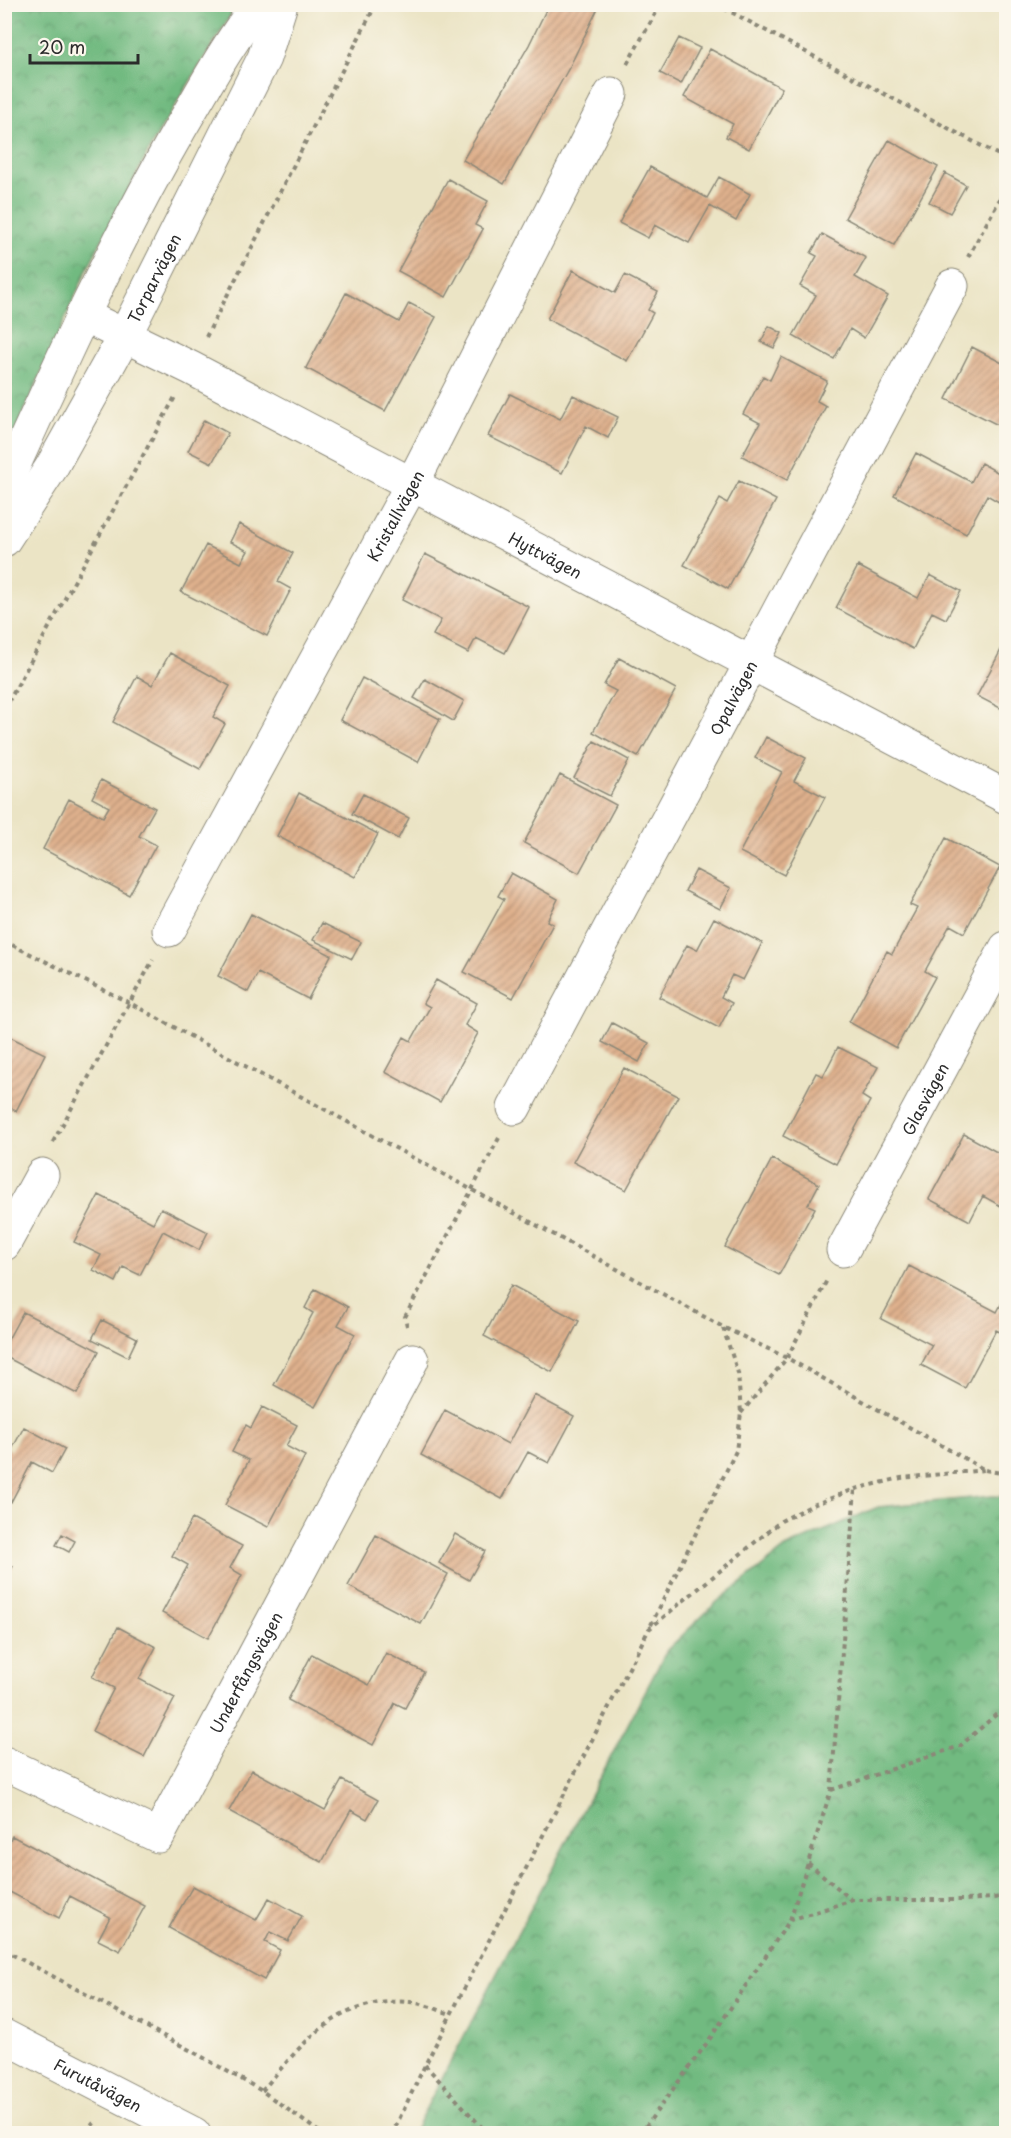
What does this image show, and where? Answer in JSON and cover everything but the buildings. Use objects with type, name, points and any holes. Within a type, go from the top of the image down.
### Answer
[{"type":"street","points":[[4,487],[82,315],[159,165],[236,33],[259,4]]},
{"type":"street","name":"Torparvägen","points":[[4,540],[51,468],[125,335],[264,58],[281,4]]},
{"type":"street","name":"Kristallvägen","points":[[169,930],[412,484],[611,94]]},
{"type":"street","name":"Opalvägen","points":[[514,1108],[952,286]]},
{"type":"street","name":"Hyttvägen","points":[[82,315],[412,484],[1006,797]]},
{"type":"street","name":"Glasvägen","points":[[843,1250],[1006,948]]},
{"type":"street","points":[[4,1244],[42,1175]]},
{"type":"street","name":"Underfångsvägen","points":[[4,1763],[158,1836],[412,1360]]},
{"type":"street","name":"Furutåvägen","points":[[4,2036],[194,2133]]},
{"type":"path","points":[[611,94],[660,4]]},
{"type":"path","points":[[716,4],[1006,159]]},
{"type":"path","points":[[952,286],[1006,188]]},
{"type":"path","points":[[42,1175],[54,1138],[169,930]]},
{"type":"path","points":[[4,941],[128,1002],[723,1327],[787,1358],[985,1470]]},
{"type":"path","points":[[412,1360],[405,1317],[474,1189],[514,1108]]},
{"type":"path","points":[[741,1413],[787,1358],[843,1250]]},
{"type":"path","points":[[392,2133],[425,2064],[650,1629],[736,1451],[741,1413],[738,1373],[723,1327]]},
{"type":"path","points":[[650,1629],[781,1521],[855,1489],[901,1478],[985,1470],[1006,1474]]},
{"type":"path","points":[[640,2133],[707,2043],[790,1920],[831,1790],[855,1489]]},
{"type":"path","points":[[831,1790],[960,1746],[1006,1706]]},
{"type":"path","points":[[808,1863],[853,1900]]},
{"type":"path","points":[[790,1920],[853,1900],[966,1900],[1006,1897]]},
{"type":"path","points":[[4,1950],[113,2007],[262,2091],[322,2133]]},
{"type":"path","points":[[262,2091],[301,2045],[339,2014],[373,2004],[412,2002],[451,2014]]},
{"type":"path","points":[[425,2064],[488,2133]]},
{"type":"green space","points":[[5,5],[237,5],[156,137],[88,267],[5,455]]},
{"type":"green space","points":[[993,1496],[1006,1497],[1006,2133],[413,2133],[667,1650],[718,1601],[787,1547],[878,1507]]}]
